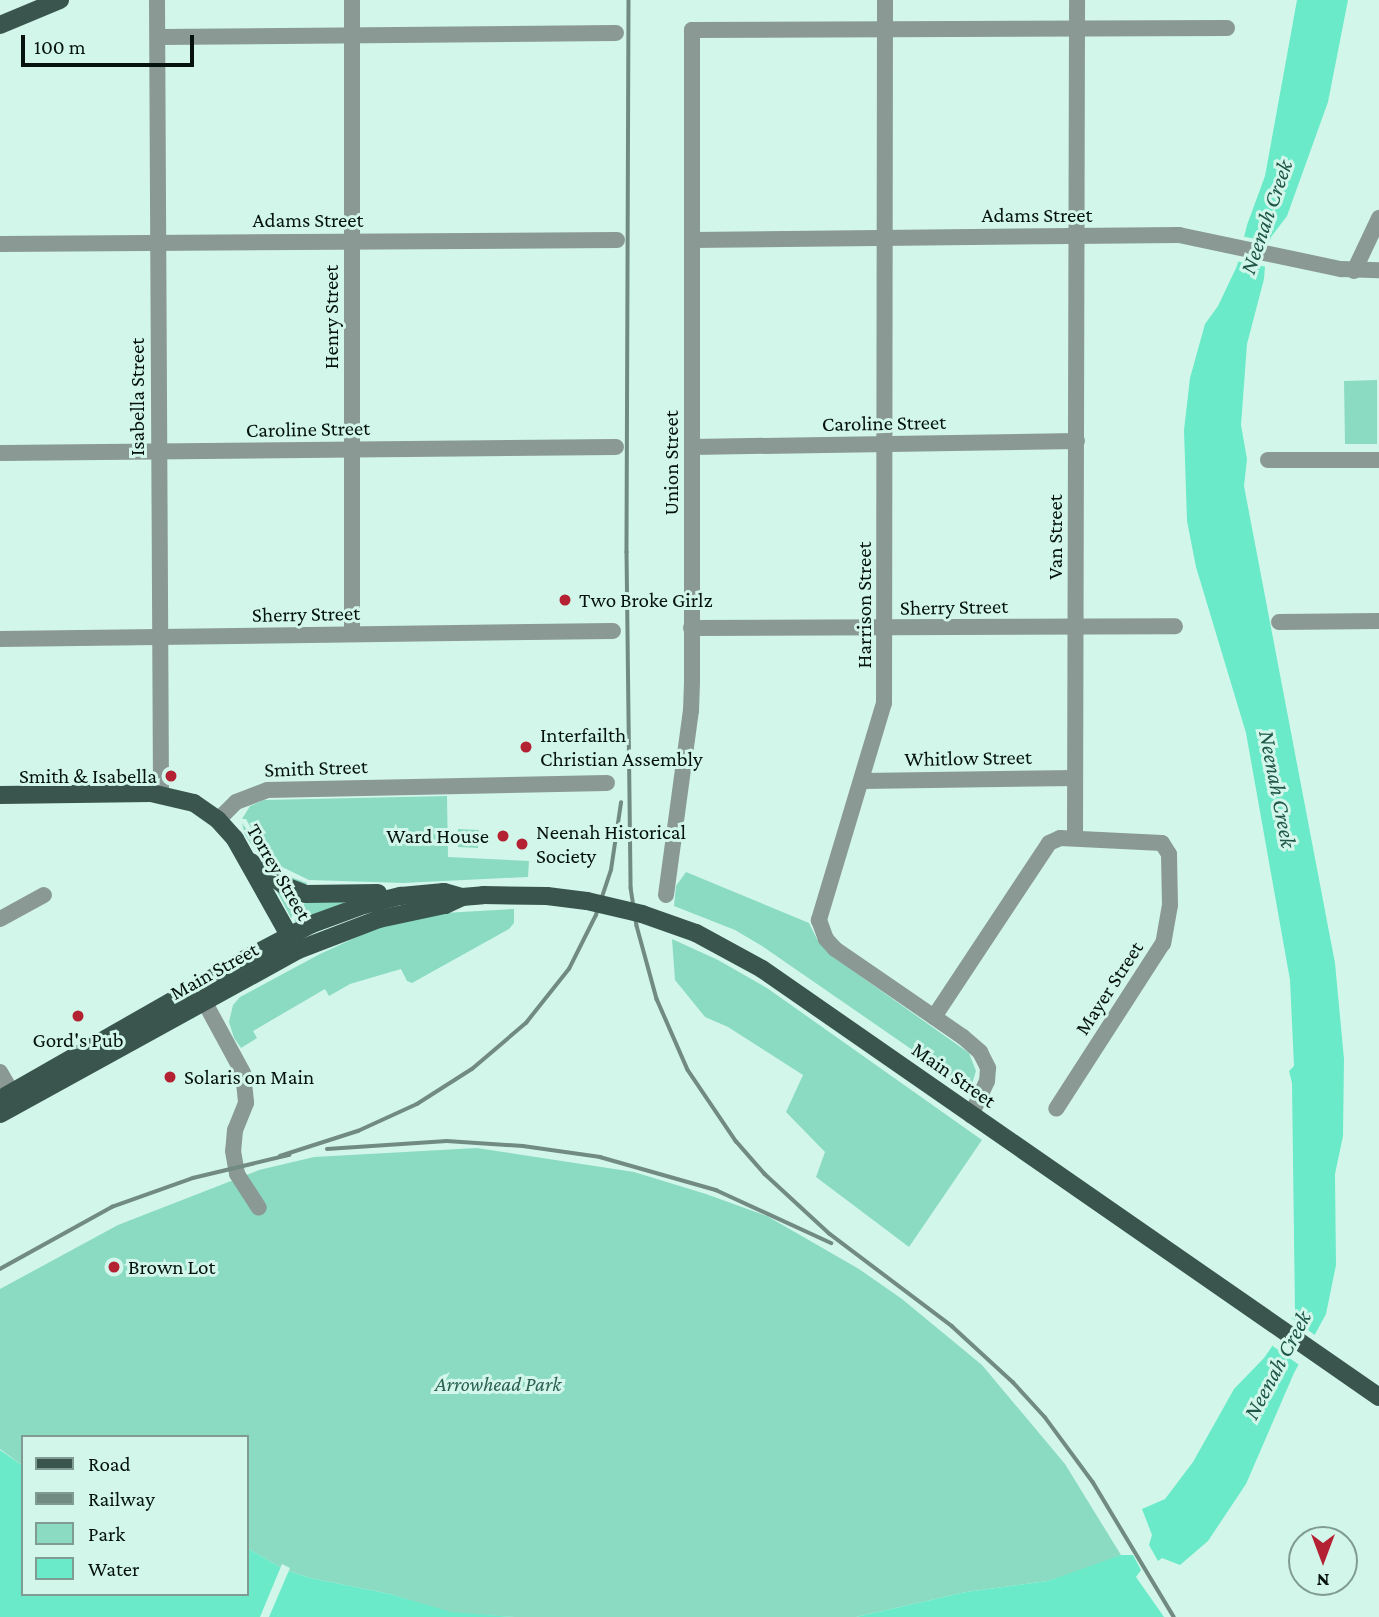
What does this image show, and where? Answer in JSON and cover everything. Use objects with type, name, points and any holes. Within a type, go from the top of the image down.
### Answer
[{"type":"main road","points":[[0,26],[60,0]]},
{"type":"main road","points":[[0,795],[161,793],[194,803],[218,820]]},
{"type":"main road","name":"Torrey Street","points":[[218,820],[246,858],[293,943]]},
{"type":"main road","points":[[246,858],[285,886],[306,894],[401,896]]},
{"type":"main road","name":"Main Street","points":[[0,1114],[10,1098],[201,995],[340,913],[401,896],[444,892],[462,897]]},
{"type":"main road","name":"Main Street","points":[[293,943],[379,919],[445,905],[462,897],[483,895],[547,896],[587,901],[642,914],[696,933],[762,969],[1278,1330],[1379,1397]]},
{"type":"street","name":"Isabella Street","points":[[157,0],[161,793]]},
{"type":"street","name":"Henry Street","points":[[352,0],[352,634]]},
{"type":"street","name":"Harrison Street","points":[[885,0],[884,703],[820,912],[821,929],[835,948],[975,1046],[985,1060],[987,1081],[971,1115]]},
{"type":"street","name":"Van Street","points":[[1075,838],[1077,0]]},
{"type":"street","points":[[885,30],[1227,28]]},
{"type":"street","name":"Union Street","points":[[666,895],[691,711],[692,30],[885,30]]},
{"type":"street","points":[[158,37],[616,33]]},
{"type":"street","points":[[1354,271],[1379,218]]},
{"type":"street","name":"Adams Street","points":[[692,240],[1179,235],[1354,271],[1379,270]]},
{"type":"street","name":"Adams Street","points":[[0,244],[617,240]]},
{"type":"street","name":"Caroline Street","points":[[692,447],[1077,442]]},
{"type":"street","name":"Caroline Street","points":[[0,453],[616,447]]},
{"type":"street","points":[[1268,460],[1379,460]]},
{"type":"street","points":[[1279,622],[1379,621]]},
{"type":"street","name":"Sherry Street","points":[[691,628],[1175,626]]},
{"type":"street","name":"Sherry Street","points":[[0,639],[612,631]]},
{"type":"street","name":"Whitlow Street","points":[[862,781],[1075,778]]},
{"type":"street","name":"Smith Street","points":[[218,820],[236,802],[267,790],[607,783]]},
{"type":"street","points":[[934,1017],[1049,843],[1059,838],[1075,838]]},
{"type":"street","name":"Mayer Street","points":[[1056,1109],[1163,943],[1170,905],[1169,854],[1160,842],[1075,838]]},
{"type":"street","points":[[0,919],[44,895]]},
{"type":"street","points":[[201,995],[243,1073],[246,1102],[234,1130],[233,1151],[237,1174],[259,1208]]},
{"type":"street","points":[[0,1072],[10,1098]]},
{"type":"green space","points":[[1377,380],[1377,444],[1345,444],[1344,381]]},
{"type":"green space","points":[[447,796],[448,857],[529,861],[528,877],[403,883],[309,880],[280,866],[262,847],[246,819],[242,819],[250,806],[264,800]]},
{"type":"green space","points":[[242,823],[270,862],[285,875],[307,883],[305,888],[266,866],[245,835]]},
{"type":"green space","points":[[458,829],[479,830],[478,848],[458,847]]},
{"type":"green space","points":[[686,872],[809,923],[817,939],[832,956],[969,1053],[976,1071],[972,1084],[969,1087],[956,1080],[762,946],[735,930],[674,906],[676,886]]},
{"type":"green space","points":[[275,888],[302,899],[291,918],[281,899]]},
{"type":"green space","points":[[307,899],[343,901],[344,903],[294,922]]},
{"type":"green space","points":[[514,909],[514,923],[509,929],[412,983],[407,981],[401,969],[350,984],[329,996],[325,989],[253,1031],[257,1038],[241,1048],[234,1038],[229,1022],[233,1005],[240,997],[320,954],[385,924],[444,913]]},
{"type":"green space","points":[[672,939],[718,960],[767,988],[982,1140],[909,1247],[816,1177],[825,1152],[786,1112],[803,1075],[728,1027],[705,1017],[675,980]]},
{"type":"green space","name":"Arrowhead Park","points":[[477,1148],[634,1172],[767,1216],[859,1269],[902,1299],[982,1365],[1065,1464],[1121,1555],[1109,1561],[1140,1617],[1091,1567],[1048,1581],[966,1592],[856,1617],[514,1617],[451,1613],[390,1594],[310,1578],[285,1570],[248,1549],[248,1435],[21,1435],[21,1465],[0,1449],[0,1289],[118,1225],[259,1170],[314,1157]]},
{"type":"water","name":"Neenah Creek","points":[[1297,0],[1348,0],[1328,102],[1287,216],[1271,237],[1266,253],[1264,279],[1247,344],[1241,425],[1247,459],[1244,486],[1335,963],[1344,1059],[1343,1136],[1335,1174],[1336,1265],[1326,1314],[1294,1373],[1246,1484],[1208,1541],[1180,1565],[1162,1558],[1158,1561],[1149,1545],[1152,1535],[1142,1509],[1165,1499],[1193,1462],[1234,1389],[1264,1358],[1295,1313],[1292,1083],[1289,1071],[1294,1066],[1290,980],[1246,733],[1196,567],[1187,521],[1184,430],[1190,378],[1205,324],[1218,306],[1237,266],[1247,225],[1265,176]]},
{"type":"water","points":[[0,1450],[21,1465],[21,1596],[248,1596],[248,1549],[285,1570],[310,1578],[390,1594],[451,1612],[514,1617],[0,1617]]},
{"type":"water","points":[[1121,1555],[1133,1555],[1141,1570],[1136,1577],[1164,1617],[856,1617],[966,1592],[1048,1581]]},
{"type":"pier","points":[[1240,236],[1272,242],[1267,267],[1235,261]]},
{"type":"pier","points":[[1289,1316],[1316,1336],[1302,1367],[1270,1344]]},
{"type":"pier","points":[[282,1564],[290,1568],[269,1617],[260,1617]]},
{"type":"railway","points":[[629,0],[627,552],[631,888],[637,926],[657,999],[688,1070],[736,1141],[765,1174],[830,1234],[952,1326],[1013,1382],[1045,1417],[1093,1482],[1174,1617]]},
{"type":"railway","points":[[280,1156],[358,1131],[417,1104],[472,1069],[526,1023],[569,969],[596,915],[611,870],[621,803]]},
{"type":"railway","points":[[327,1149],[447,1141],[523,1146],[600,1157],[716,1190],[831,1243]]},
{"type":"railway","points":[[0,1269],[112,1207],[193,1178],[289,1155]]},
{"type":"place","name":"Two Broke Girlz","points":[[565,600]]},
{"type":"place","name":"Interfailth Christian Assembly","points":[[526,747]]},
{"type":"place","name":"Smith & Isabella","points":[[171,776]]},
{"type":"place","name":"Ward House","points":[[503,836]]},
{"type":"place","name":"Neenah Historical Society","points":[[522,844]]},
{"type":"place","name":"Gord's Pub","points":[[78,1016]]},
{"type":"place","name":"Solaris on Main","points":[[170,1077]]},
{"type":"place","name":"Brown Lot","points":[[114,1267]]}]
